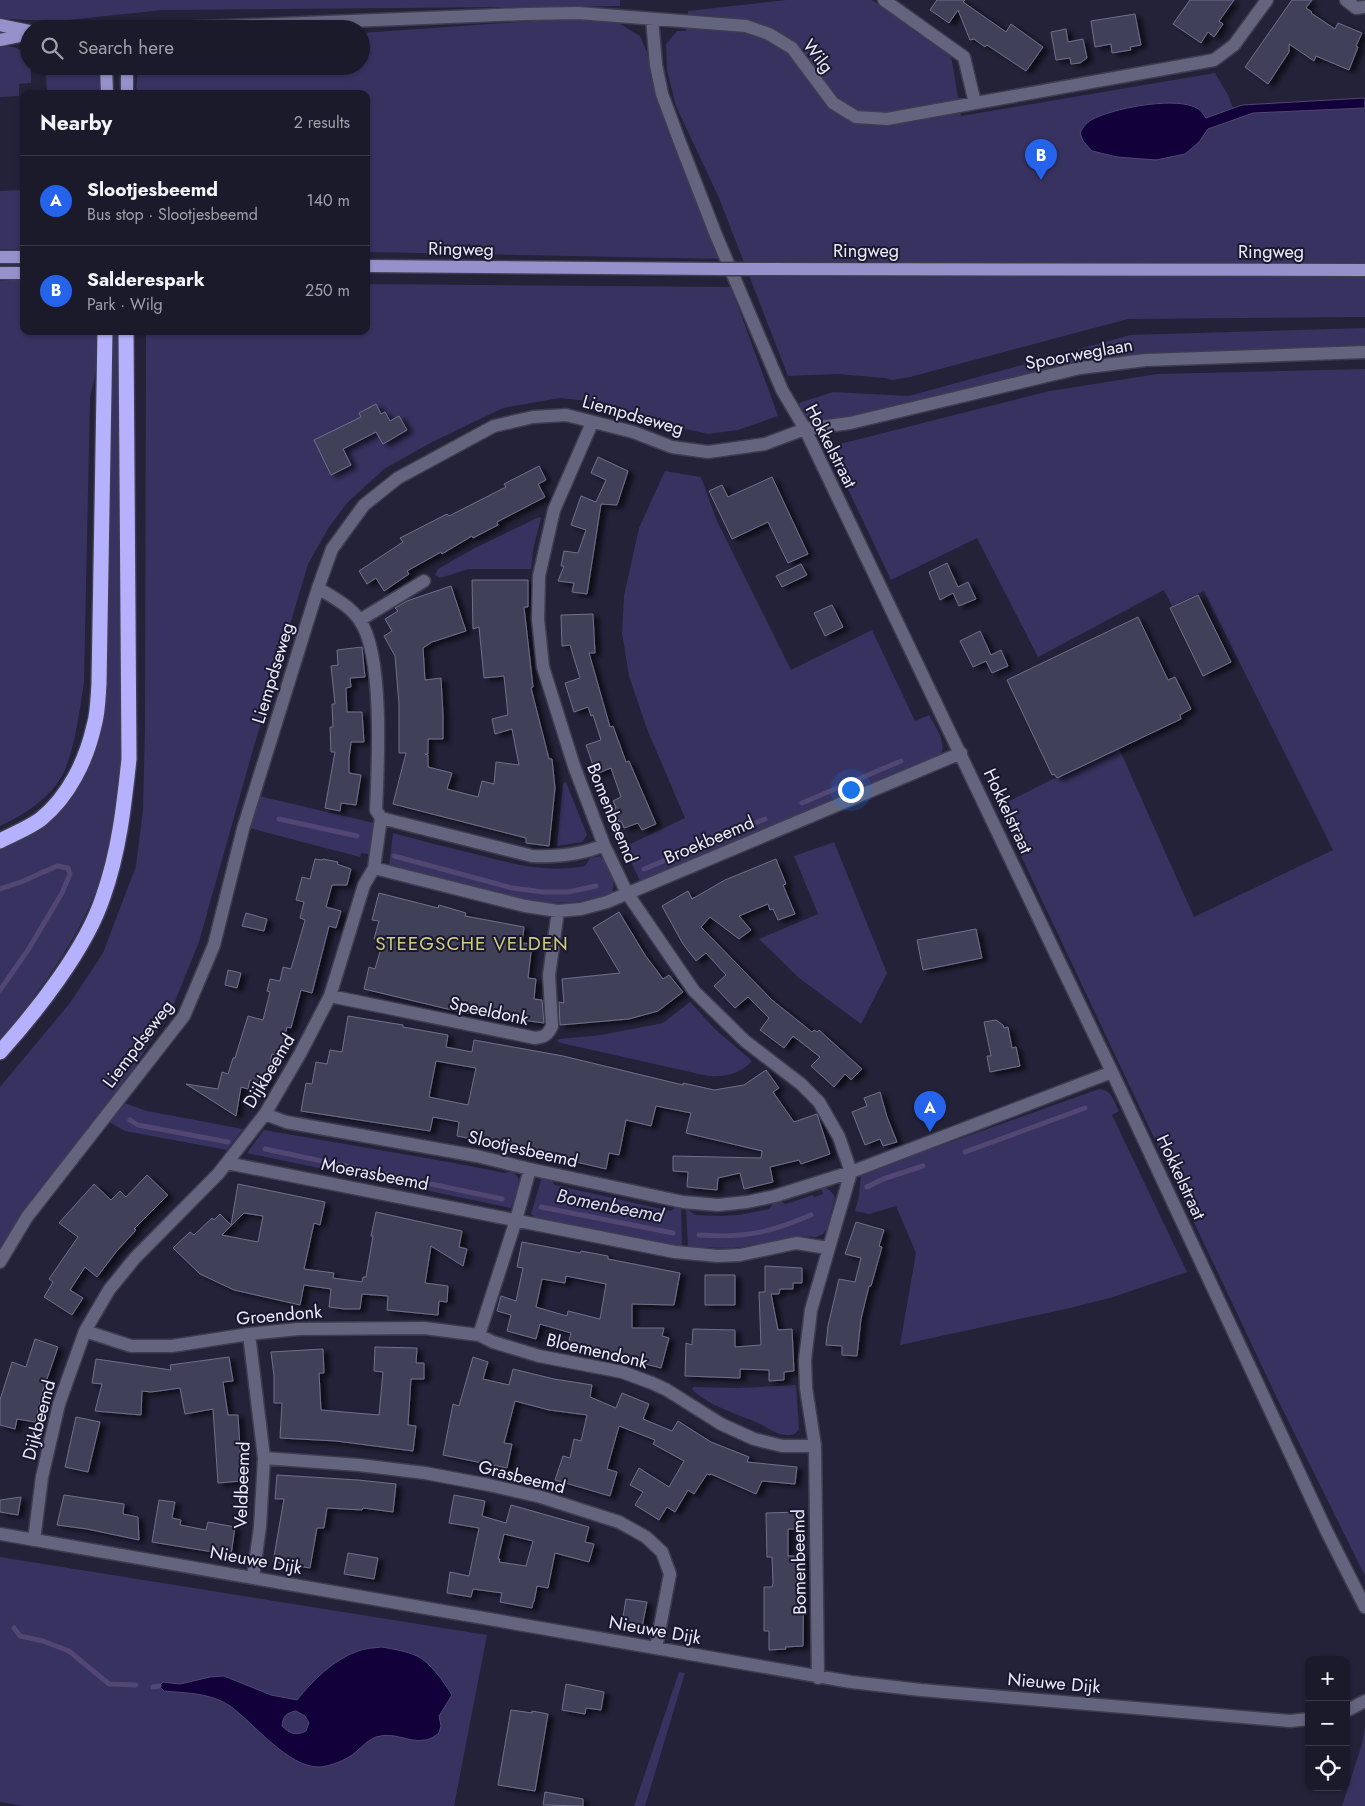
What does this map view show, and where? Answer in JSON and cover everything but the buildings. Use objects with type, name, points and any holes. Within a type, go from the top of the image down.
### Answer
[{"type":"highway","points":[[0,841],[40,819],[59,800],[76,776],[86,754],[95,724],[99,684],[105,335]]},
{"type":"highway","points":[[0,1052],[56,982],[85,937],[103,900],[113,867],[123,820],[129,759],[126,335]]},
{"type":"main road","points":[[0,25],[20,30]]},
{"type":"main road","points":[[0,40],[20,34]]},
{"type":"main road","points":[[106,75],[106,90]]},
{"type":"main road","points":[[127,75],[127,90]]},
{"type":"main road","points":[[0,257],[20,257]]},
{"type":"main road","name":"Ringweg","points":[[370,266],[720,269],[1365,270]]},
{"type":"main road","points":[[0,273],[20,273]]},
{"type":"street","points":[[884,0],[964,57],[968,81],[975,103]]},
{"type":"street","name":"Wilg","points":[[370,20],[578,13],[746,26],[769,34],[792,48],[832,103],[856,117],[887,119],[1214,60],[1234,45],[1267,0]]},
{"type":"street","points":[[1346,0],[1356,8],[1365,7]]},
{"type":"street","name":"Hokkelstraat","points":[[652,19],[656,65],[661,87],[679,140],[716,235],[782,390],[805,429],[961,753],[1326,1530],[1365,1607]]},
{"type":"street","name":"Spoorweglaan","points":[[805,429],[850,423],[1080,368],[1146,360],[1365,352]]},
{"type":"street","name":"Liempdseweg","points":[[0,1262],[28,1217],[184,1016],[214,945],[243,829],[318,588],[332,549],[364,505],[398,478],[494,426],[533,417],[566,415],[632,432],[672,447],[708,452],[765,444],[805,429]]},
{"type":"street","name":"Bomenbeemd","points":[[592,422],[554,510],[539,576],[538,620],[543,667],[574,766],[604,845],[627,893],[694,991],[746,1041],[801,1084],[819,1102],[839,1137],[851,1172],[811,1310],[805,1360],[806,1388],[815,1446],[818,1678]]},
{"type":"street","points":[[360,620],[424,581]]},
{"type":"street","name":"Dijkbeemd","points":[[34,1540],[42,1477],[59,1404],[85,1332],[109,1290],[134,1258],[218,1174],[265,1114],[300,1054],[330,996],[364,884],[374,868],[381,818],[376,810],[378,722],[374,660],[369,640],[360,620],[344,605],[318,588]]},
{"type":"street","name":"Broekbeemd","points":[[374,868],[525,906],[558,911],[581,909],[598,905],[961,753]]},
{"type":"street","points":[[381,818],[532,856],[555,857],[588,852],[604,845]]},
{"type":"street","name":"Speeldonk","points":[[330,996],[541,1038],[550,1031],[552,1026],[549,975],[558,911]]},
{"type":"street","name":"Slootjesbeemd","points":[[265,1114],[286,1122],[477,1156],[683,1202],[718,1205],[747,1202],[775,1196],[851,1172],[1112,1072]]},
{"type":"street","name":"Moerasbeemd","points":[[227,1163],[516,1220]]},
{"type":"street","points":[[478,1335],[516,1220],[530,1169]]},
{"type":"street","points":[[516,1220],[675,1252],[718,1256],[740,1255],[796,1243],[828,1248]]},
{"type":"street","name":"Groendonk","points":[[85,1332],[131,1346],[172,1346],[249,1334],[298,1329],[358,1327],[424,1328],[478,1335]]},
{"type":"street","name":"Veldbeemd","points":[[249,1334],[264,1458],[260,1527],[253,1577]]},
{"type":"street","name":"Bloemendonk","points":[[478,1335],[539,1356],[622,1372],[652,1383],[667,1390],[721,1424],[754,1439],[782,1446],[815,1446]]},
{"type":"street","name":"Grasbeemd","points":[[264,1458],[359,1465],[425,1473],[489,1484],[541,1497],[619,1522],[646,1537],[662,1552],[670,1574],[656,1648]]},
{"type":"street","name":"Nieuwe Dijk","points":[[0,1534],[253,1577],[818,1678],[921,1690],[1290,1721],[1305,1719]]},
{"type":"street","points":[[1350,1709],[1365,1701]]},
{"type":"shaded area","points":[[0,0],[620,0],[620,6],[162,10],[69,20],[24,20],[0,18]]},
{"type":"shaded area","points":[[786,0],[872,0],[951,55],[961,116],[1215,73],[1228,95],[1233,108],[1231,109],[1365,104],[1365,317],[1128,319],[910,377],[892,380],[837,374],[788,376],[719,198],[676,106],[667,70],[666,44],[677,31],[686,31],[688,11]]},
{"type":"shaded area","points":[[561,19],[617,22],[640,36],[647,52],[652,78],[668,132],[721,259],[370,252],[370,90],[136,90],[137,75],[370,75],[370,32]]},
{"type":"shaded area","points":[[0,46],[10,46],[20,50],[20,75],[31,75],[31,83],[19,84],[19,96],[0,97]]},
{"type":"shaded area","points":[[46,75],[102,75],[102,90],[47,90]]},
{"type":"shaded area","points":[[1365,98],[1365,108],[1253,113],[1208,129],[1199,142],[1185,154],[1156,160],[1117,157],[1092,151],[1083,141],[1080,133],[1086,124],[1093,119],[1115,111],[1142,105],[1170,103],[1192,106],[1202,112],[1206,118],[1242,105]]},
{"type":"shaded area","points":[[20,190],[20,249],[0,249],[0,191]]},
{"type":"shaded area","points":[[20,279],[20,335],[98,335],[97,367],[90,397],[84,682],[77,728],[68,762],[59,781],[36,804],[0,826],[0,281]]},
{"type":"shaded area","points":[[370,284],[731,287],[778,416],[738,430],[708,434],[662,424],[597,402],[560,398],[503,408],[432,442],[384,469],[348,502],[329,527],[308,564],[199,942],[173,1006],[118,1093],[0,1254],[0,1087],[70,1003],[103,953],[136,866],[143,810],[146,335],[370,335]]},
{"type":"shaded area","points":[[1365,328],[1365,348],[1146,356],[807,424],[799,403],[833,392],[909,396],[1130,335]]},
{"type":"shaded area","points":[[111,335],[119,335],[124,758],[116,812],[105,866],[86,914],[74,937],[47,979],[0,1041],[0,849],[23,837],[92,756]]},
{"type":"shaded area","points":[[1365,369],[1365,1576],[1277,1398],[998,807],[1118,746],[1194,917],[1333,850],[1204,591],[1172,606],[1164,590],[1038,657],[977,538],[891,580],[828,447],[1050,391],[1157,374]]},
{"type":"shaded area","points":[[665,471],[701,477],[716,519],[791,670],[872,630],[915,721],[929,715],[942,741],[942,753],[939,758],[641,883],[624,847],[685,818],[647,729],[629,676],[622,633],[624,596],[639,528]]},
{"type":"shaded area","points":[[539,517],[541,518],[533,550],[531,569],[469,569],[440,578],[435,575],[438,569],[473,549]]},
{"type":"shaded area","points":[[566,782],[587,835],[582,842],[557,846],[563,783]]},
{"type":"shaded area","points":[[259,796],[374,823],[369,854],[361,853],[360,857],[249,828]]},
{"type":"shaded area","points":[[393,833],[499,860],[542,868],[556,869],[585,866],[590,858],[600,856],[613,880],[612,891],[610,895],[583,901],[565,903],[537,902],[389,866]]},
{"type":"shaded area","points":[[834,842],[887,973],[861,1024],[799,978],[759,939],[818,914],[794,856]]},
{"type":"shaded area","points":[[690,1002],[715,1029],[752,1061],[732,1074],[708,1076],[557,1041],[559,1039],[601,1035],[663,1023]]},
{"type":"shaded area","points":[[1099,1089],[1106,1091],[1112,1096],[1119,1111],[1112,1115],[1187,1272],[1113,1297],[1070,1308],[900,1345],[916,1253],[896,1206],[869,1214],[855,1211],[859,1196],[861,1174]]},
{"type":"shaded area","points":[[124,1103],[147,1111],[243,1129],[227,1150],[125,1131],[109,1122]]},
{"type":"shaded area","points":[[264,1130],[505,1173],[512,1171],[518,1177],[519,1184],[511,1208],[247,1153]]},
{"type":"shaded area","points":[[542,1177],[549,1177],[555,1185],[670,1211],[681,1207],[682,1247],[535,1217],[531,1214]]},
{"type":"shaded area","points":[[820,1187],[829,1190],[835,1198],[827,1229],[823,1234],[816,1237],[797,1236],[733,1248],[688,1247],[686,1208],[695,1215],[739,1215],[769,1209],[774,1202],[779,1201],[786,1204],[813,1195],[814,1197],[823,1194]]},
{"type":"shaded area","points":[[796,1385],[799,1429],[790,1435],[778,1433],[723,1409],[705,1400],[692,1389],[694,1387],[737,1388]]},
{"type":"shaded area","points":[[0,1557],[487,1635],[454,1806],[23,1806],[0,1802]]},
{"type":"shaded area","points":[[382,1647],[417,1656],[432,1668],[445,1684],[452,1695],[439,1716],[441,1726],[439,1733],[434,1737],[419,1740],[389,1735],[376,1737],[368,1741],[346,1759],[335,1764],[320,1767],[308,1765],[284,1753],[223,1702],[198,1694],[164,1691],[159,1686],[163,1682],[180,1684],[210,1677],[224,1676],[271,1695],[297,1700],[317,1678],[340,1660],[361,1650]],"holes":[[[296,1711],[305,1716],[309,1723],[306,1731],[293,1733],[282,1726],[284,1717],[290,1713]]]},
{"type":"shaded area","points":[[679,1672],[685,1673],[645,1806],[634,1806]]},
{"type":"shaded area","points":[[1365,1727],[1365,1806],[1342,1806],[1347,1791],[1350,1791],[1350,1781],[1362,1744]]},
{"type":"waterway","points":[[802,803],[901,761]]},
{"type":"waterway","points":[[279,819],[357,836]]},
{"type":"waterway","points":[[644,869],[765,819]]},
{"type":"waterway","points":[[394,856],[512,888],[543,892],[568,892],[596,886]]},
{"type":"waterway","points":[[0,889],[57,866],[68,868],[70,874],[62,893],[28,950],[0,990]]},
{"type":"waterway","points":[[965,1152],[1085,1108]]},
{"type":"waterway","points":[[130,1120],[138,1125],[228,1142]]},
{"type":"waterway","points":[[265,1149],[502,1199]]},
{"type":"waterway","points":[[867,1187],[883,1179],[923,1166]]},
{"type":"waterway","name":"Bomenbeemd","points":[[541,1207],[673,1233]]},
{"type":"waterway","points":[[699,1235],[730,1236],[756,1233],[811,1215]]},
{"type":"waterway","points":[[14,1628],[20,1636],[43,1641],[69,1651],[109,1684],[136,1685]]},
{"type":"waterway","points":[[153,1687],[159,1686]]},
{"type":"place","name":"Salderespark","points":[[1041,180]]},
{"type":"place","name":"Slootjesbeemd","points":[[930,1132]]},
{"type":"district","name":"STEEGSCHE VELDEN","points":[[472,943]]}]
